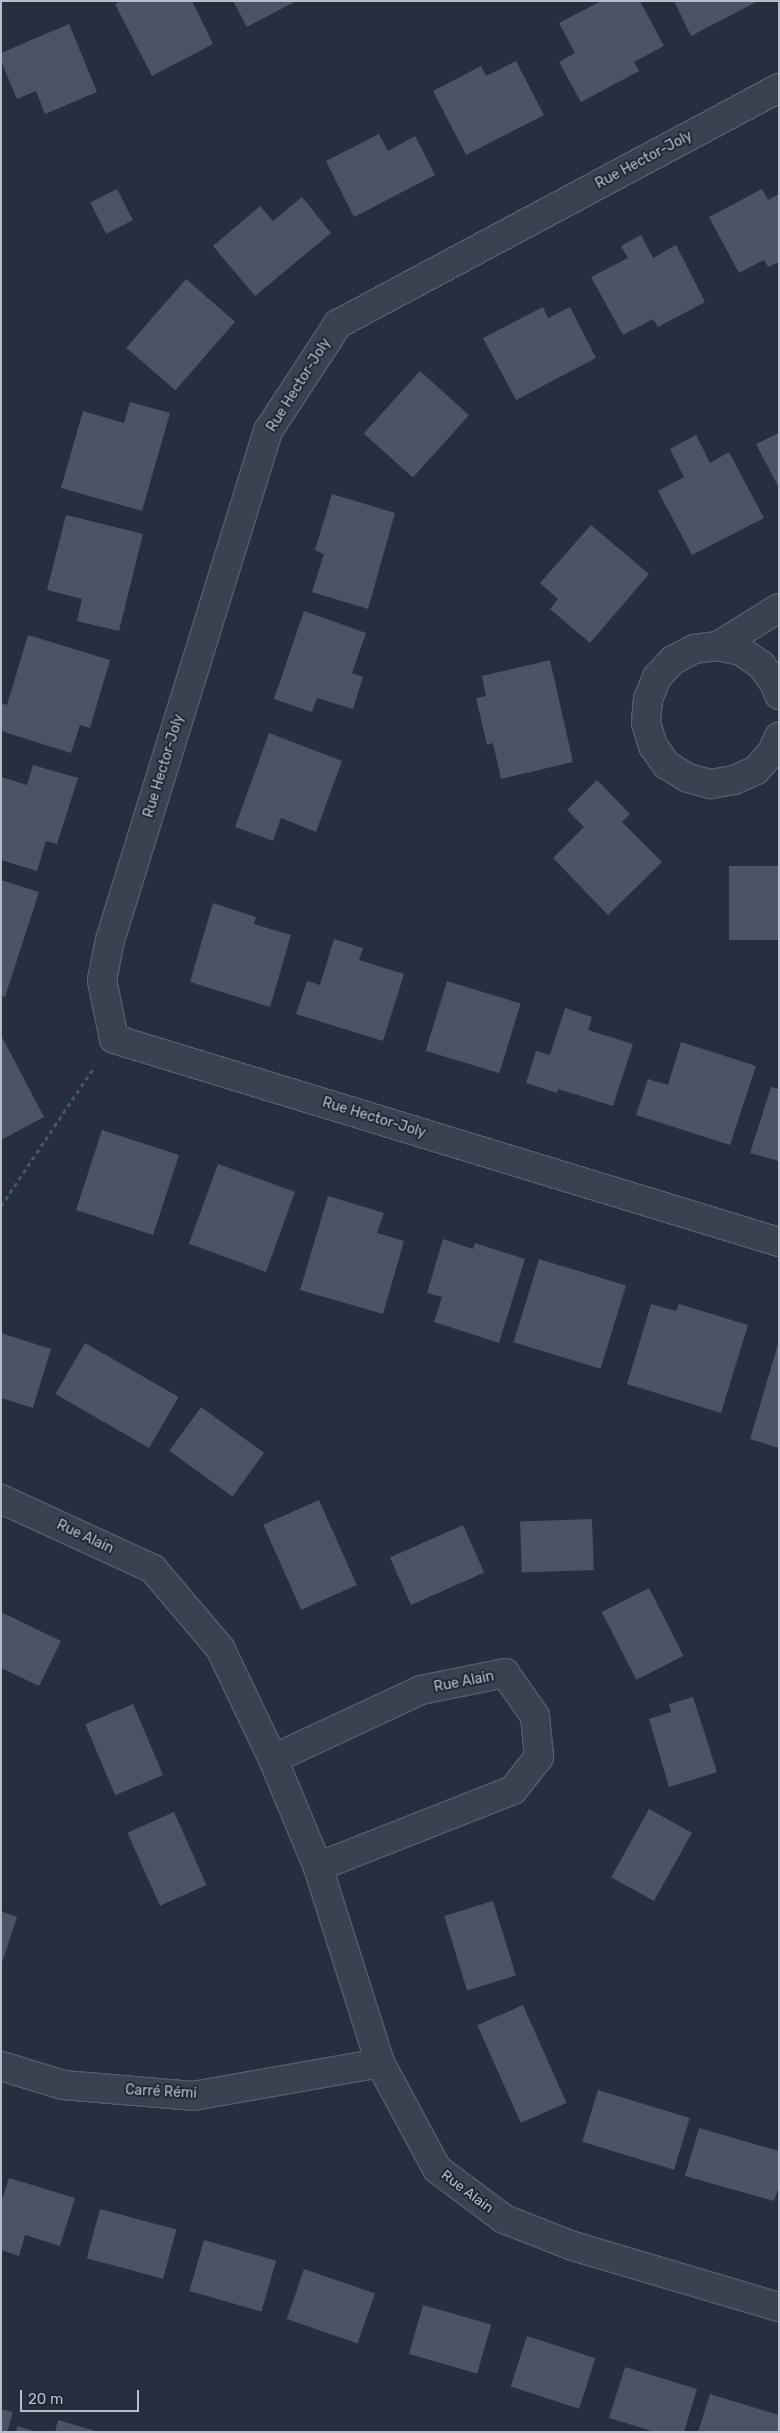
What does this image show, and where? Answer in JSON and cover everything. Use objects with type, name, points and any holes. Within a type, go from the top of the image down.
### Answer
[{"type":"street","name":"Rue Hector-Joly","points":[[779,88],[338,324],[268,431],[110,940],[102,980],[114,1039],[779,1242]]},
{"type":"street","points":[[718,646],[779,608]]},
{"type":"street","points":[[779,695],[776,684],[761,665],[741,652],[718,646],[694,649],[680,656],[657,677],[648,699],[646,723],[653,746],[667,765],[688,778],[711,784],[734,780],[756,770],[772,752],[779,736]]},
{"type":"street","name":"Rue Alain","points":[[1,1499],[154,1569],[220,1648],[273,1759],[318,1867],[380,2063],[437,2169],[504,2219],[572,2246],[779,2307]]},
{"type":"street","name":"Rue Alain","points":[[273,1759],[421,1690],[505,1673],[535,1716],[539,1757],[513,1790],[318,1867]]},
{"type":"street","name":"Carré Rémi","points":[[1,2066],[63,2085],[193,2096],[380,2063]]},
{"type":"path","points":[[1,1206],[114,1039]]},
{"type":"building","points":[[120,1],[192,1],[213,44],[152,76],[115,4]]},
{"type":"building","points":[[233,1],[296,1],[247,27]]},
{"type":"building","points":[[601,1],[640,1],[664,46],[634,62],[639,71],[581,102],[559,62],[575,53],[559,23]]},
{"type":"building","points":[[674,1],[758,1],[691,36]]},
{"type":"building","points":[[69,24],[97,92],[45,114],[36,91],[17,99],[1,61],[1,53]]},
{"type":"building","points":[[516,61],[544,115],[466,155],[433,91],[481,66],[486,76]]},
{"type":"building","points":[[379,134],[388,151],[415,136],[435,175],[354,217],[326,161]]},
{"type":"building","points":[[117,189],[133,220],[106,234],[90,203]]},
{"type":"building","points":[[762,189],[768,200],[779,194],[779,262],[768,267],[764,260],[739,273],[709,217]]},
{"type":"building","points":[[302,197],[331,233],[255,296],[213,246],[260,206],[273,221]]},
{"type":"building","points":[[641,235],[653,258],[676,245],[705,302],[658,327],[653,319],[623,335],[591,277],[628,258],[621,246]]},
{"type":"building","points":[[186,279],[235,322],[175,390],[126,348]]},
{"type":"building","points":[[543,307],[548,318],[570,307],[596,358],[516,400],[483,338]]},
{"type":"building","points":[[420,371],[469,415],[413,478],[364,433]]},
{"type":"building","points":[[130,402],[170,413],[142,511],[61,488],[83,411],[124,423]]},
{"type":"building","points":[[779,433],[779,488],[756,444]]},
{"type":"building","points":[[696,435],[710,463],[729,452],[764,518],[692,555],[658,491],[684,477],[670,449]]},
{"type":"building","points":[[332,494],[395,513],[368,609],[312,592],[324,554],[315,550]]},
{"type":"building","points":[[66,515],[143,534],[119,631],[77,621],[82,599],[47,590]]},
{"type":"building","points":[[591,525],[649,574],[590,643],[550,609],[558,599],[540,583]]},
{"type":"building","points":[[304,611],[366,633],[352,673],[363,677],[353,709],[317,698],[312,712],[274,699]]},
{"type":"building","points":[[28,635],[110,660],[90,728],[80,725],[71,753],[1,731],[1,703],[7,705]]},
{"type":"building","points":[[550,660],[573,762],[501,779],[493,743],[487,745],[476,698],[486,696],[482,676]]},
{"type":"building","points":[[269,733],[342,761],[316,832],[281,818],[273,841],[235,827]]},
{"type":"building","points":[[33,765],[78,778],[57,844],[46,841],[37,871],[1,860],[1,777],[27,785]]},
{"type":"building","points":[[597,780],[630,814],[622,822],[662,862],[608,915],[553,858],[584,827],[567,810]]},
{"type":"building","points":[[729,866],[779,866],[779,940],[729,940]]},
{"type":"building","points":[[1,880],[39,892],[5,997],[1,996]]},
{"type":"building","points":[[213,903],[256,917],[254,924],[291,935],[270,1007],[190,982]]},
{"type":"building","points":[[334,939],[363,948],[359,960],[404,974],[383,1041],[296,1014],[307,981],[320,985]]},
{"type":"building","points":[[447,981],[521,1004],[499,1073],[426,1051]]},
{"type":"building","points":[[565,1008],[592,1017],[588,1030],[633,1044],[613,1106],[558,1089],[557,1093],[526,1083],[536,1051],[550,1055]]},
{"type":"building","points":[[1,1035],[44,1117],[1,1140]]},
{"type":"building","points":[[681,1042],[756,1066],[730,1145],[636,1115],[648,1079],[668,1085]]},
{"type":"building","points":[[771,1087],[779,1089],[779,1161],[750,1153]]},
{"type":"building","points":[[102,1130],[179,1155],[153,1235],[76,1210]]},
{"type":"building","points":[[218,1164],[295,1192],[266,1272],[189,1244]]},
{"type":"building","points":[[328,1196],[384,1213],[377,1233],[404,1241],[383,1314],[300,1290]]},
{"type":"building","points":[[443,1239],[473,1249],[475,1243],[525,1259],[499,1343],[434,1322],[442,1297],[427,1293]]},
{"type":"building","points":[[539,1259],[626,1286],[601,1369],[514,1342]]},
{"type":"building","points":[[651,1304],[676,1311],[679,1304],[748,1325],[721,1413],[627,1384]]},
{"type":"building","points":[[1,1333],[51,1349],[33,1408],[1,1398]]},
{"type":"building","points":[[85,1343],[179,1397],[149,1448],[56,1394]]},
{"type":"building","points":[[779,1344],[779,1448],[750,1439]]},
{"type":"building","points":[[201,1407],[264,1453],[232,1497],[169,1451]]},
{"type":"building","points":[[319,1500],[357,1585],[301,1610],[263,1525]]},
{"type":"building","points":[[592,1519],[594,1570],[522,1572],[520,1522]]},
{"type":"building","points":[[463,1525],[484,1573],[411,1605],[390,1558]]},
{"type":"building","points":[[649,1588],[684,1656],[636,1680],[602,1612]]},
{"type":"building","points":[[1,1612],[61,1641],[39,1686],[1,1668]]},
{"type":"building","points":[[693,1697],[717,1772],[669,1787],[649,1719],[671,1712],[669,1704]]},
{"type":"building","points":[[133,1704],[163,1775],[115,1795],[85,1724]]},
{"type":"building","points":[[649,1809],[692,1833],[654,1901],[611,1877]]},
{"type":"building","points":[[174,1812],[207,1885],[160,1906],[127,1833]]},
{"type":"building","points":[[493,1901],[516,1976],[467,1991],[444,1916]]},
{"type":"building","points":[[1,1911],[17,1917],[2,1963],[1,1963]]},
{"type":"building","points":[[523,2005],[567,2103],[521,2123],[477,2025]]},
{"type":"building","points":[[598,2090],[690,2118],[674,2170],[582,2142]]},
{"type":"building","points":[[699,2128],[779,2151],[779,2186],[774,2201],[685,2176]]},
{"type":"building","points":[[9,2178],[75,2198],[60,2246],[25,2235],[19,2256],[1,2250],[1,2202]]},
{"type":"building","points":[[100,2209],[176,2229],[163,2279],[87,2258]]},
{"type":"building","points":[[204,2240],[276,2261],[261,2312],[189,2291]]},
{"type":"building","points":[[304,2269],[375,2293],[358,2344],[287,2319]]},
{"type":"building","points":[[423,2305],[491,2325],[477,2374],[409,2354]]},
{"type":"building","points":[[527,2336],[595,2358],[579,2409],[511,2386]]},
{"type":"building","points":[[625,2367],[697,2389],[684,2432],[655,2432],[609,2418]]},
{"type":"building","points":[[710,2394],[779,2415],[779,2432],[698,2432]]},
{"type":"building","points":[[1,2409],[13,2412],[7,2432],[1,2432]]},
{"type":"building","points":[[58,2420],[95,2431],[95,2432],[55,2432]]},
{"type":"building","points":[[17,2426],[33,2431],[16,2432]]}]
